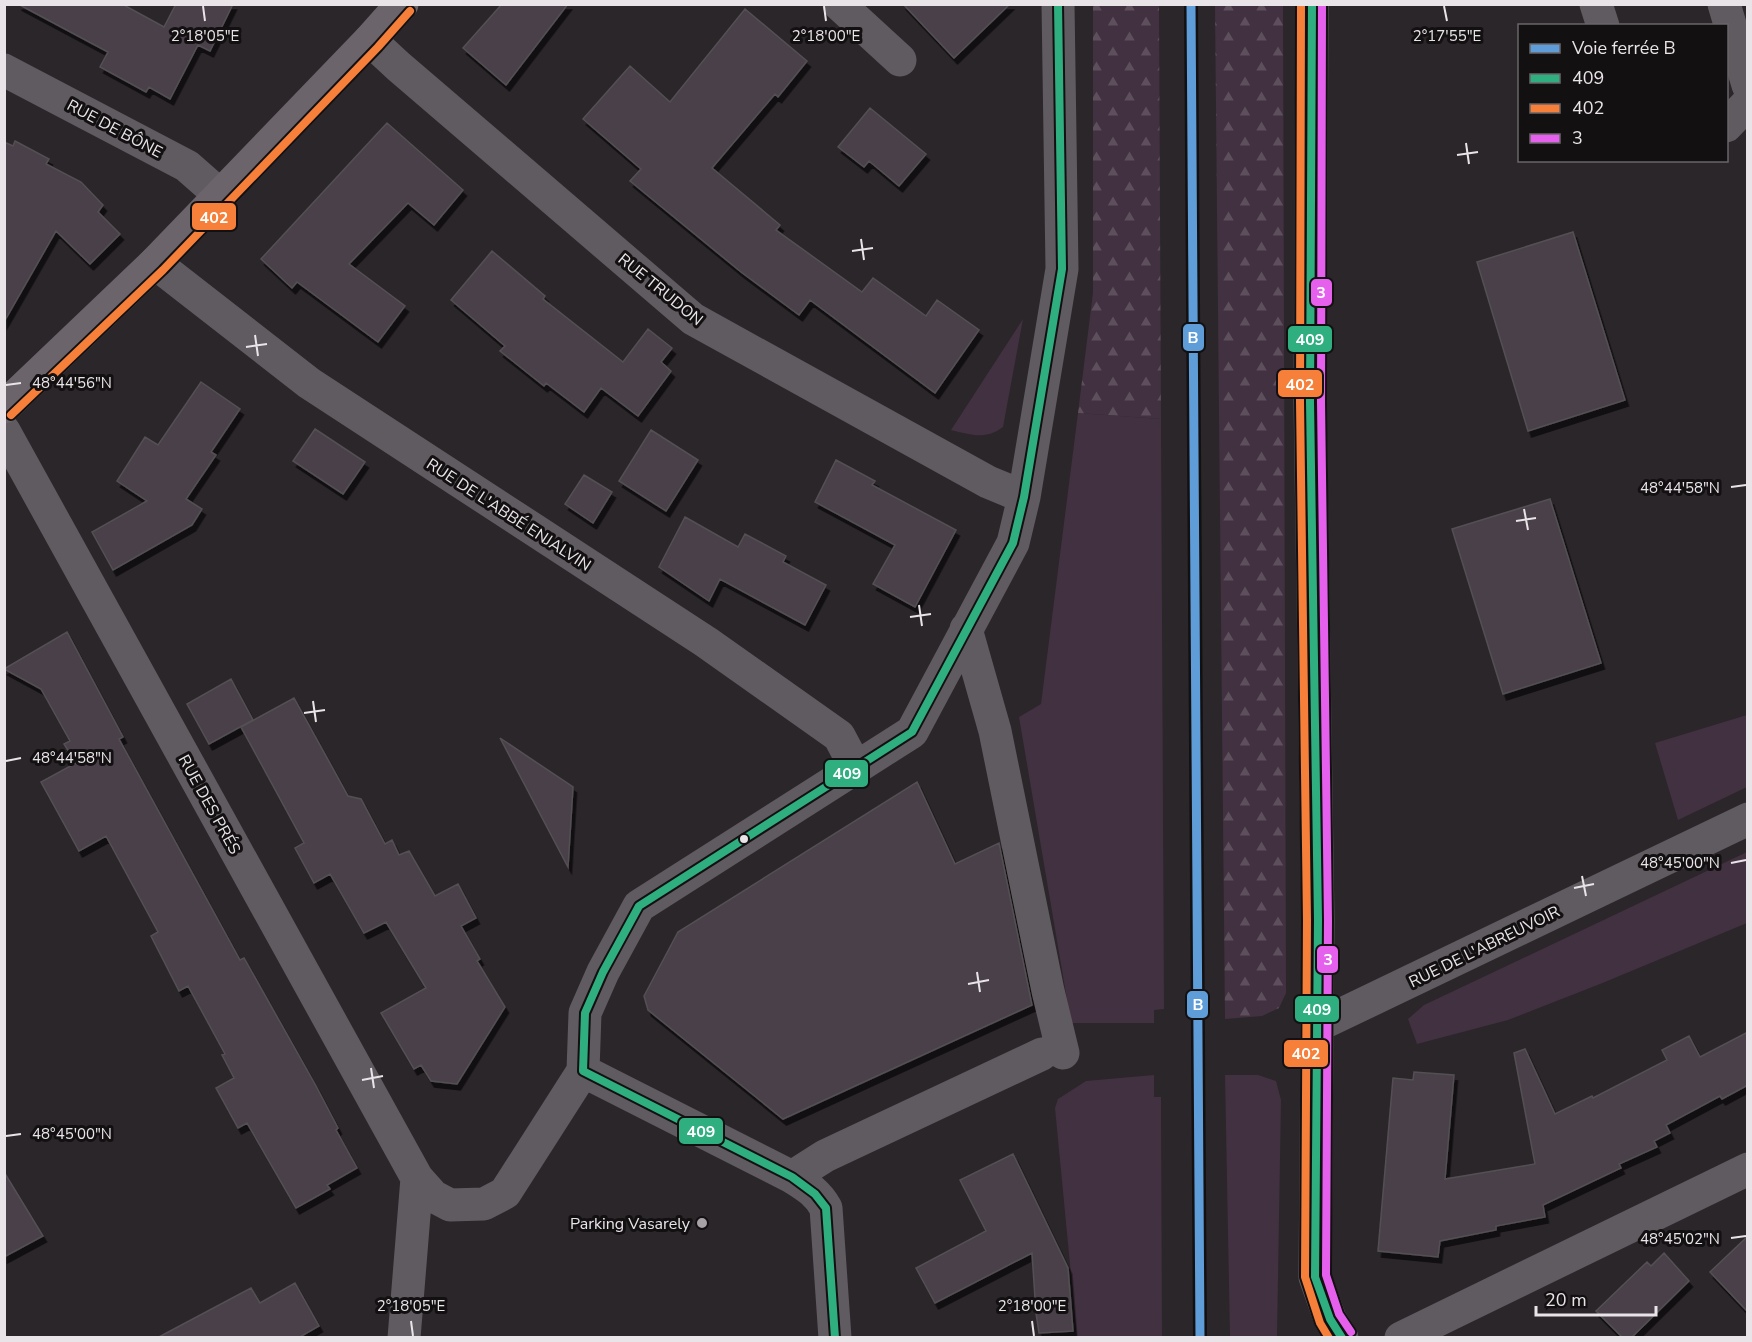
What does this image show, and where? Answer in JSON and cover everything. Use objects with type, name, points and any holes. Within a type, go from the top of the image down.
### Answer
[{"type":"main road","points":[[4,407],[155,263],[402,4]]},
{"type":"street","points":[[839,4],[900,60]]},
{"type":"street","points":[[835,1338],[826,1208],[820,1196],[792,1177],[583,1071],[585,1013],[603,972],[639,906],[912,732],[1013,543],[1024,497],[1062,269],[1058,4]]},
{"type":"street","points":[[1312,4],[1310,402],[1318,920],[1315,1277],[1330,1319],[1342,1338]]},
{"type":"street","points":[[1596,4],[1602,24]]},
{"type":"street","points":[[1724,4],[1748,85]]},
{"type":"street","name":"RUE TRUDON","points":[[370,40],[693,319],[988,482],[1024,497]]},
{"type":"street","name":"RUE DE BÔNE","points":[[4,70],[186,166],[220,195]]},
{"type":"street","points":[[1728,124],[1748,103]]},
{"type":"street","name":"RUE DE L'ABBÉ ENJALVIN","points":[[155,263],[309,383],[706,642],[839,736],[856,768]]},
{"type":"street","name":"RUE DES PRÉS","points":[[4,431],[417,1178],[433,1196],[450,1205],[484,1204],[505,1193],[583,1071]]},
{"type":"street","points":[[792,1177],[825,1156],[1052,1054],[1048,991],[995,731],[966,629]]},
{"type":"street","name":"RUE DE L'ABREUVOIR","points":[[1317,1026],[1748,819]]},
{"type":"street","points":[[1401,1338],[1748,1169]]},
{"type":"street","points":[[404,1338],[417,1178]]},
{"type":"green space","points":[[1093,5],[1159,5],[1161,419],[1078,413],[1093,293]]},
{"type":"green space","points":[[1215,5],[1283,5],[1286,993],[1279,1008],[1262,1016],[1225,1019]]},
{"type":"green space","points":[[1023,319],[1003,427],[984,435],[951,430]]},
{"type":"green space","points":[[1078,413],[1161,419],[1164,1009],[1154,1010],[1154,1023],[1071,1023],[1019,717],[1041,704]]},
{"type":"green space","points":[[1747,715],[1747,787],[1678,820],[1655,743]]},
{"type":"green space","points":[[1747,852],[1747,923],[1508,1020],[1417,1044],[1408,1019],[1424,1005]]},
{"type":"green space","points":[[1154,1075],[1154,1097],[1161,1097],[1162,1337],[1077,1337],[1055,1108],[1058,1099],[1086,1081]]},
{"type":"green space","points":[[1225,1075],[1258,1075],[1276,1081],[1281,1100],[1277,1337],[1230,1337]]},
{"type":"building","points":[[18,4],[122,4],[164,27],[176,4],[233,4],[210,51],[198,45],[170,99],[149,87],[146,92],[100,67],[108,52]]},
{"type":"building","points":[[502,4],[568,4],[506,85],[463,48]]},
{"type":"building","points":[[903,4],[1010,4],[954,58]]},
{"type":"building","points":[[745,9],[807,61],[778,97],[775,94],[712,168],[780,225],[776,230],[862,292],[873,278],[926,316],[937,300],[979,330],[935,393],[810,300],[799,315],[741,272],[630,181],[641,169],[583,119],[630,66],[670,102]]},
{"type":"building","points":[[870,108],[926,154],[899,186],[869,161],[864,167],[838,147]]},
{"type":"building","points":[[387,123],[463,190],[434,225],[408,203],[349,264],[405,306],[378,342],[297,282],[292,288],[261,259]]},
{"type":"building","points":[[15,141],[49,159],[46,164],[81,182],[103,205],[98,212],[120,234],[90,264],[56,231],[4,322],[4,142],[13,146]]},
{"type":"building","points":[[1573,232],[1625,400],[1528,431],[1477,262]]},
{"type":"building","points":[[492,251],[545,296],[543,299],[623,362],[648,329],[672,348],[661,362],[671,371],[638,416],[601,388],[584,412],[546,383],[544,386],[500,351],[505,346],[451,300]]},
{"type":"building","points":[[201,382],[240,409],[211,452],[216,455],[186,499],[202,509],[192,525],[113,570],[92,532],[147,501],[117,481],[145,437],[158,445]]},
{"type":"building","points":[[315,429],[365,462],[343,494],[293,461]]},
{"type":"building","points":[[651,430],[698,460],[666,511],[619,481]]},
{"type":"building","points":[[836,460],[875,481],[872,485],[956,530],[915,607],[873,584],[895,545],[815,502]]},
{"type":"building","points":[[584,475],[612,492],[593,523],[565,504]]},
{"type":"building","points":[[1550,499],[1601,663],[1503,694],[1452,529]]},
{"type":"building","points":[[685,517],[738,547],[745,534],[786,556],[783,562],[826,585],[805,625],[720,579],[709,601],[659,567]]},
{"type":"building","points":[[67,632],[123,737],[119,739],[240,960],[244,958],[316,1086],[357,1168],[327,1185],[330,1189],[296,1208],[247,1123],[238,1128],[216,1088],[234,1078],[222,1055],[225,1054],[188,986],[179,991],[151,936],[158,932],[106,836],[79,851],[41,782],[76,763],[64,744],[70,741],[41,689],[4,669]]},
{"type":"building","points":[[231,679],[253,720],[209,744],[187,704]]},
{"type":"building","points":[[294,698],[348,796],[361,799],[385,844],[392,840],[399,855],[409,851],[435,896],[458,884],[476,918],[461,926],[480,959],[477,961],[505,1007],[457,1084],[431,1081],[421,1065],[414,1069],[381,1013],[426,988],[386,922],[364,933],[330,874],[314,883],[295,848],[304,843],[241,727]]},
{"type":"building","points":[[500,738],[573,787],[568,867]]},
{"type":"building","points":[[917,782],[955,864],[999,843],[1032,1005],[783,1119],[648,1010],[644,996],[678,932]]},
{"type":"building","points":[[1748,1032],[1748,1085],[1722,1099],[1720,1096],[1666,1125],[1670,1133],[1654,1141],[1657,1147],[1619,1164],[1621,1168],[1543,1205],[1545,1217],[1496,1226],[1496,1230],[1440,1241],[1438,1257],[1378,1251],[1393,1078],[1413,1080],[1414,1072],[1454,1075],[1445,1179],[1535,1164],[1514,1053],[1525,1049],[1555,1114],[1592,1096],[1593,1098],[1667,1060],[1662,1050],[1689,1036],[1700,1057]]},
{"type":"building","points":[[1013,1154],[1068,1268],[1073,1331],[1039,1333],[1032,1253],[935,1303],[916,1268],[986,1231],[960,1180]]},
{"type":"building","points":[[4,1172],[43,1236],[4,1257]]},
{"type":"building","points":[[1748,1236],[1748,1312],[1710,1272]]},
{"type":"building","points":[[1664,1253],[1689,1281],[1631,1338],[1623,1338],[1596,1311],[1647,1262],[1651,1266]]},
{"type":"building","points":[[295,1283],[319,1326],[298,1338],[157,1338],[251,1288],[260,1303]]},
{"type":"rail line","name":"B","points":[[1191,4],[1200,1338]]},
{"type":"transit line","name":"409","points":[[835,1338],[826,1208],[815,1194],[792,1177],[583,1071],[585,1013],[603,972],[639,906],[912,732],[1013,543],[1024,497],[1062,269],[1058,4]]},
{"type":"transit line","name":"402","points":[[1301,4],[1300,402],[1307,920],[1305,1277],[1320,1323],[1329,1338]]},
{"type":"transit line","name":"409","points":[[1312,4],[1310,402],[1318,920],[1315,1277],[1330,1319],[1342,1338]]},
{"type":"transit line","name":"3","points":[[1322,4],[1321,402],[1328,920],[1326,1275],[1339,1314],[1351,1332]]},
{"type":"transit line","name":"402","points":[[11,415],[163,270],[410,11]]},
{"type":"place","name":"Parking Vasarely","points":[[702,1223]]}]
